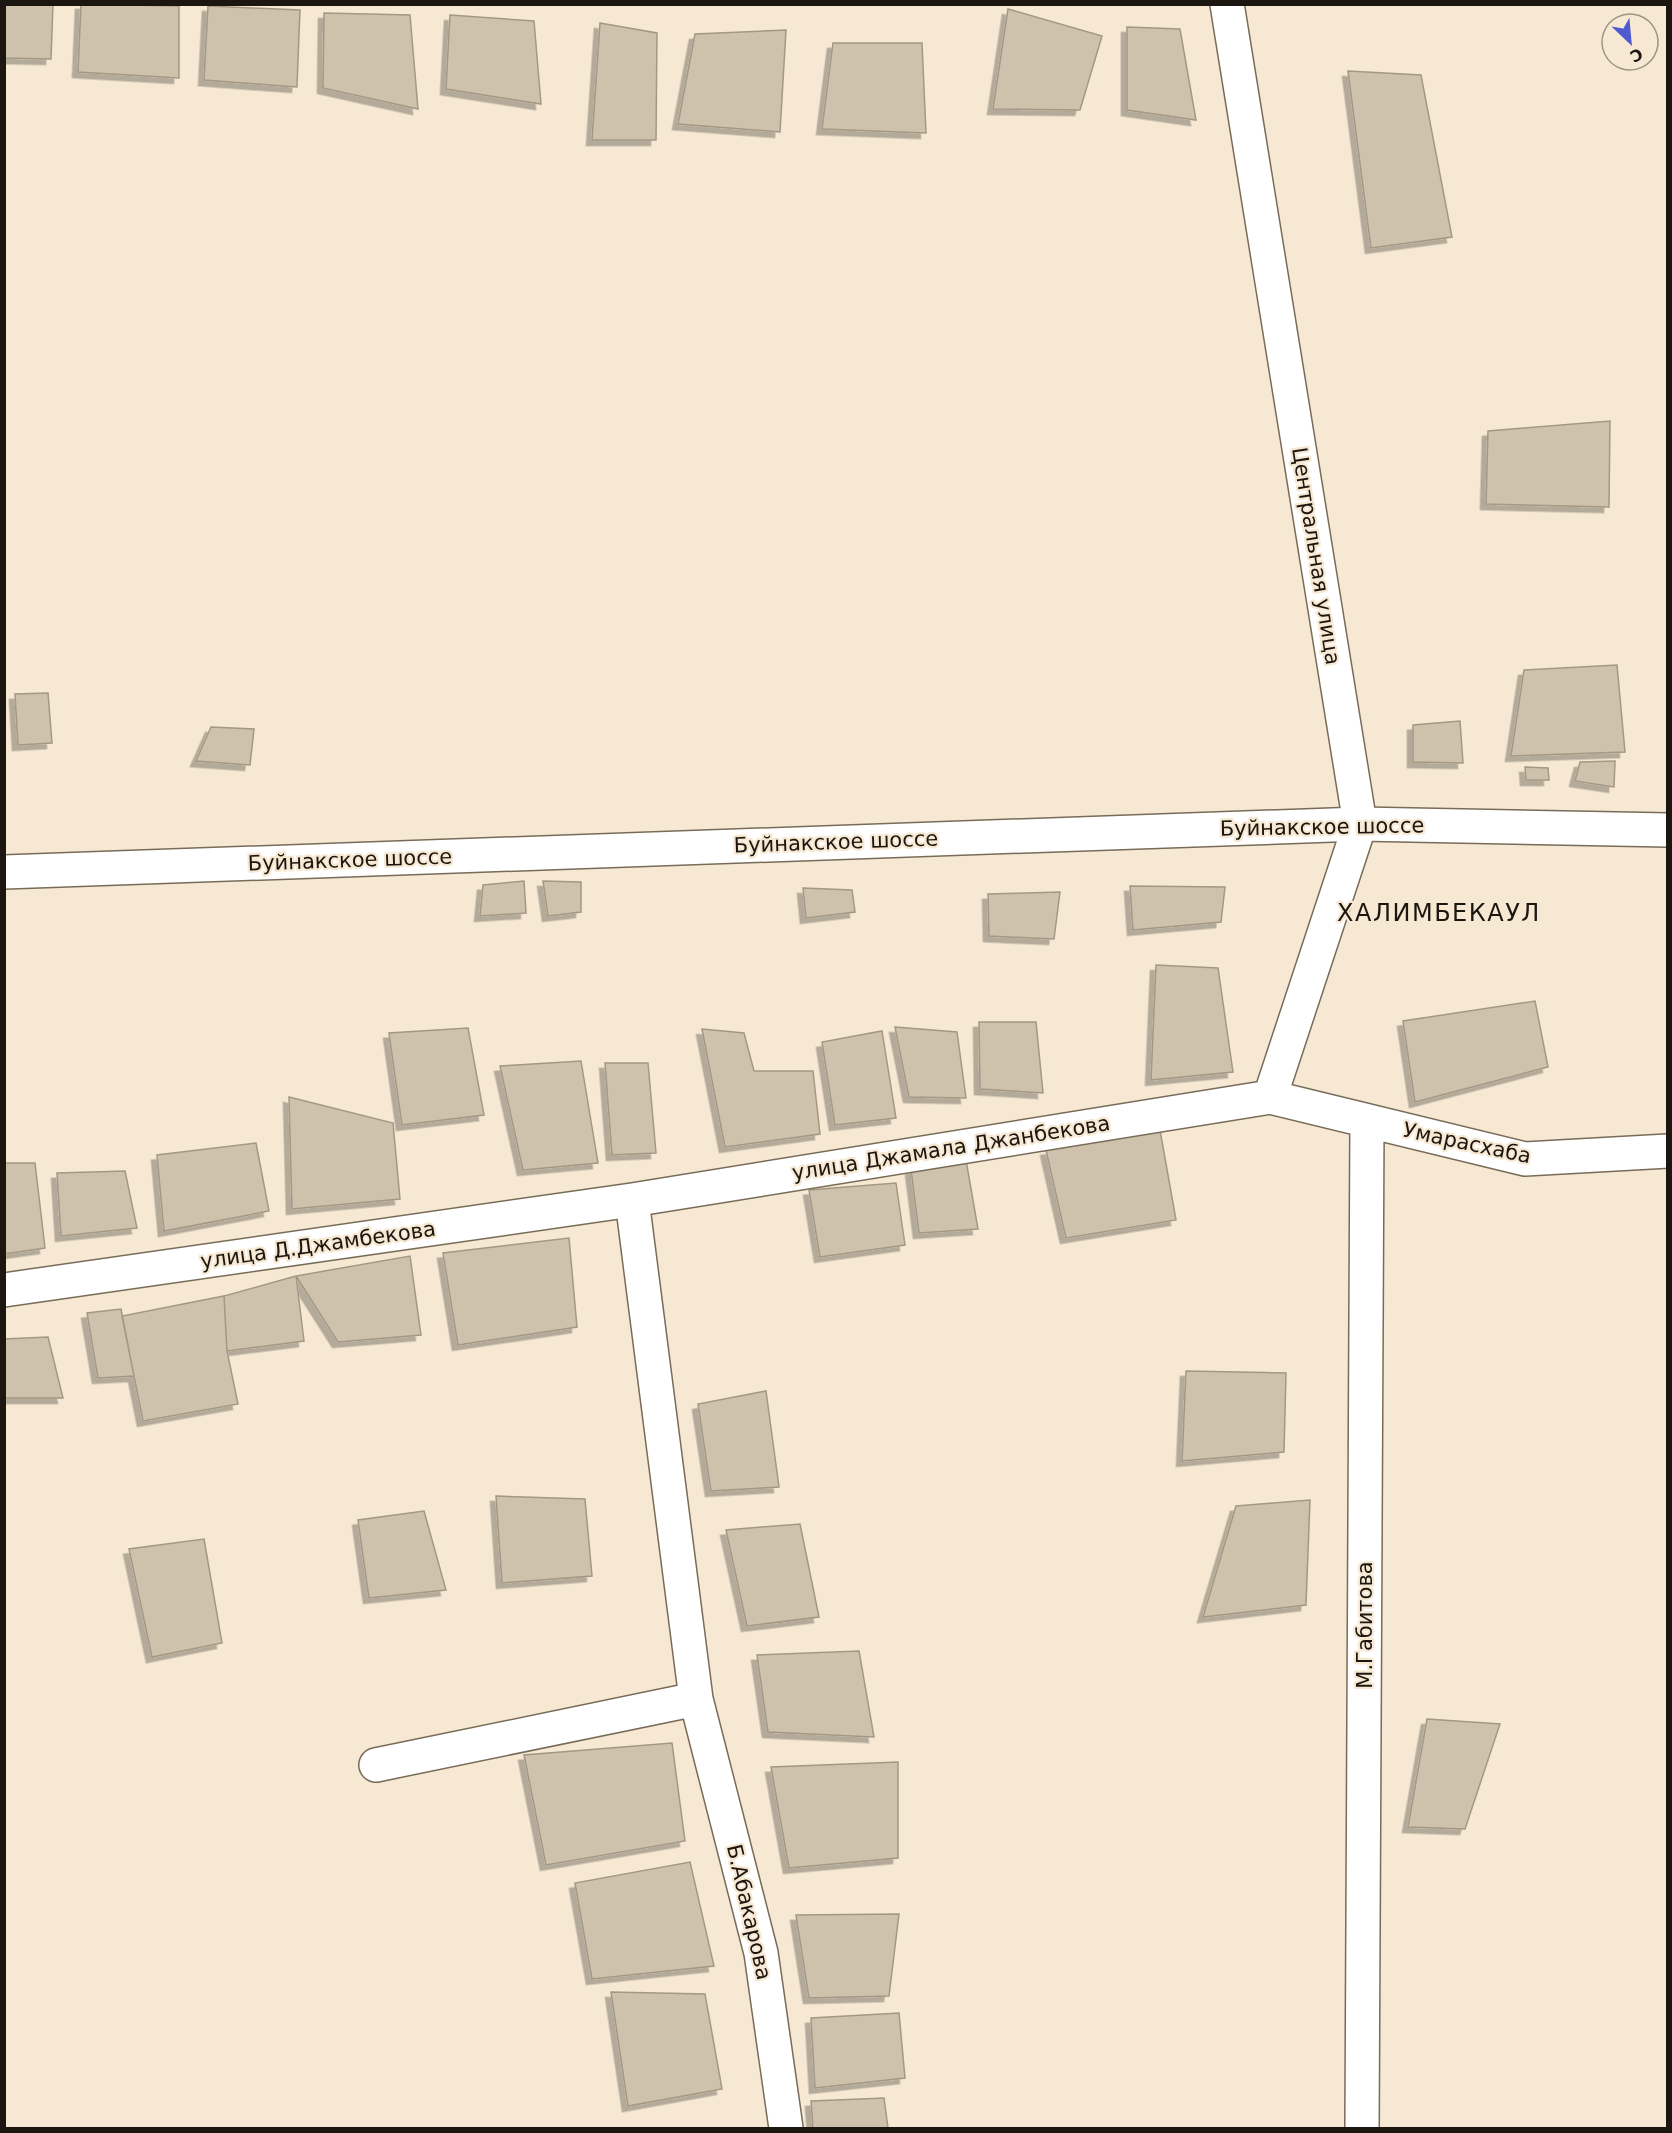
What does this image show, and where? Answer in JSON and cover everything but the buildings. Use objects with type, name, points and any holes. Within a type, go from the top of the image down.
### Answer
[{"type":"street","name":"Центральная улица","points":[[1227,4],[1360,824],[1270,1097]]},
{"type":"street","name":"Буйнакское шоссе","points":[[4,872],[1360,824],[1668,830]]},
{"type":"street","name":"Умарасхаба","points":[[1270,1097],[1525,1159],[1668,1151]]},
{"type":"street","name":"улица Джамала Джанбекова","points":[[632,1200],[1270,1097]]},
{"type":"street","name":"М.Габитова","points":[[1362,2128],[1367,1121]]},
{"type":"street","name":"улица Д.Джамбекова","points":[[4,1290],[632,1200]]},
{"type":"street","name":"Б.Абакарова","points":[[632,1200],[696,1699],[761,1953],[786,2128]]},
{"type":"street","points":[[376,1766],[696,1699]]},
{"type":"district","name":"ХАЛИМБЕКАУЛ","points":[[1439,913]]}]
